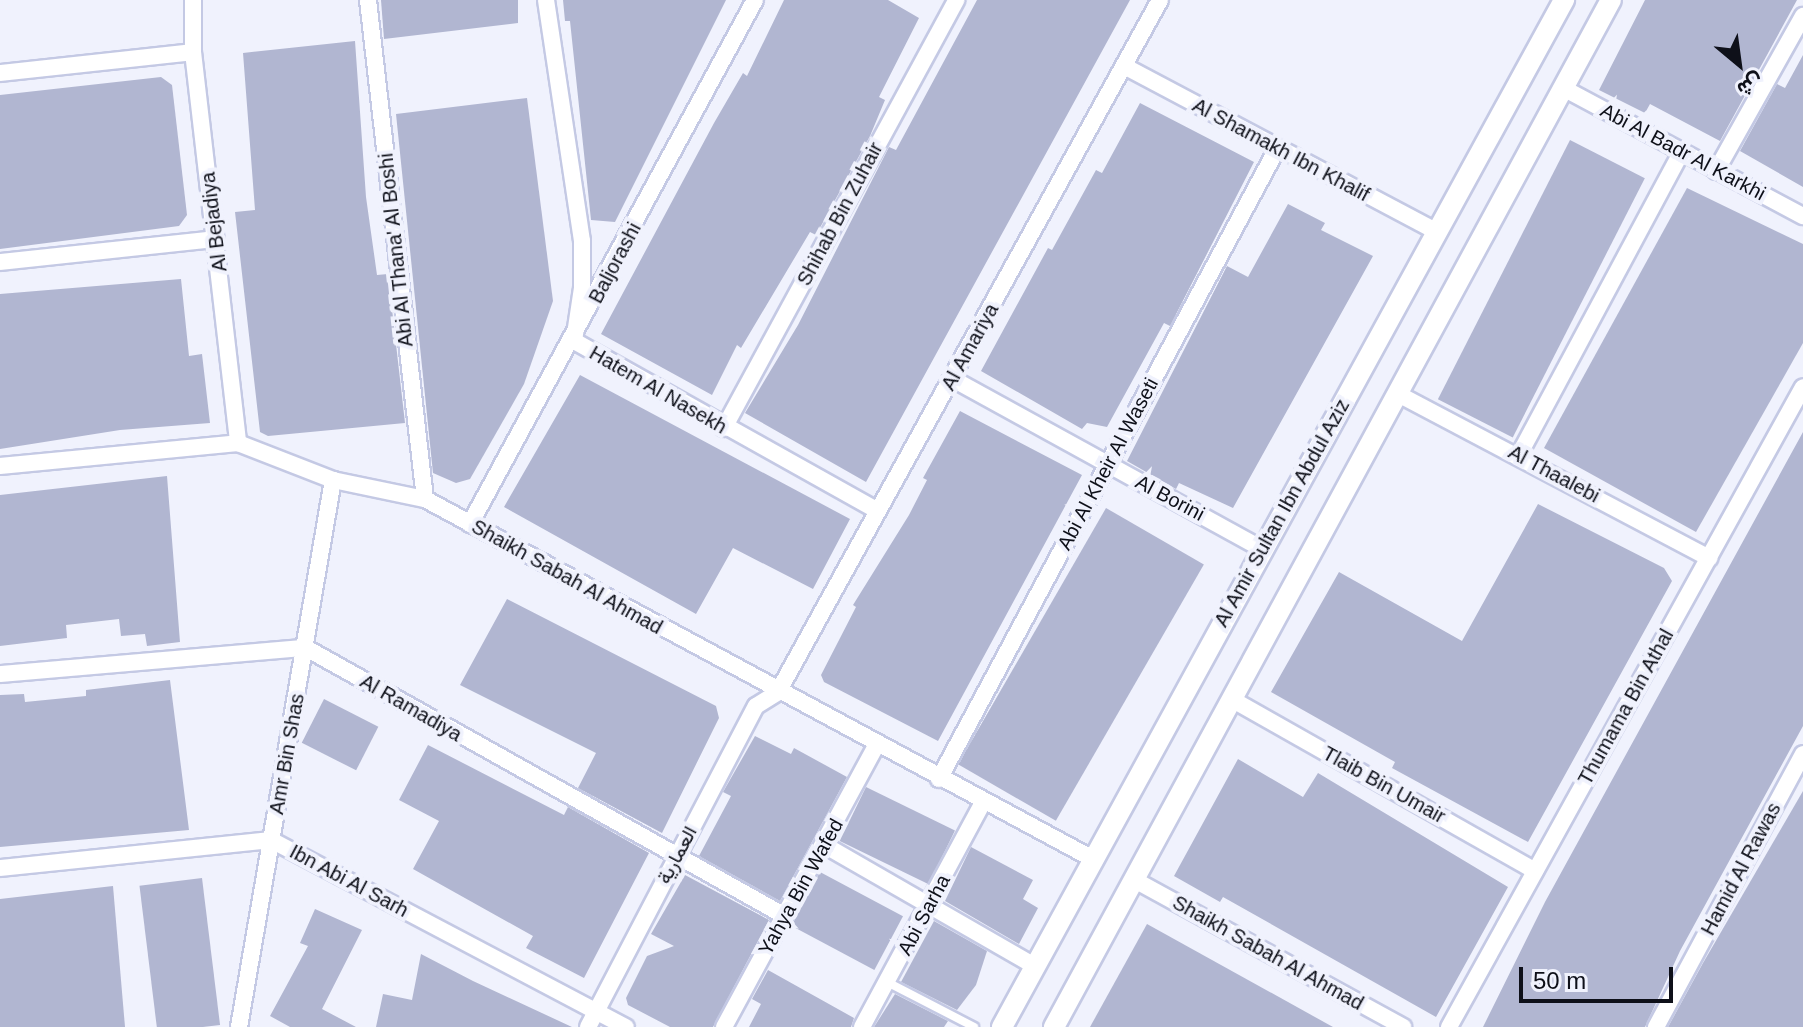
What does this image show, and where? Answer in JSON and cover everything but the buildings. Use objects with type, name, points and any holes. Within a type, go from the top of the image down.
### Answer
[{"type":"street","name":"Al Bejadiya","points":[[193,0],[193,52],[238,443]]},
{"type":"street","name":"Abi Al Thana' Al Boshi","points":[[368,0],[425,499]]},
{"type":"street","name":"Hatem Al Nasekh","points":[[546,0],[582,241],[582,288],[574,341],[724,428],[877,510]]},
{"type":"street","name":"Baljorashi","points":[[470,524],[574,341],[755,0]]},
{"type":"street","name":"Al Amariya","points":[[778,692],[1160,0]]},
{"type":"street","name":"Al Amir Sultan Ibn Abdul Aziz","points":[[1002,1027],[1261,548],[1564,0]]},
{"type":"street","points":[[1054,1027],[1611,0]]},
{"type":"street","name":"Shihab Bin Zuhair","points":[[724,428],[949,3]]},
{"type":"street","points":[[1716,171],[1803,16]]},
{"type":"street","points":[[0,73],[193,52]]},
{"type":"street","name":"Al Shamakh Ibn Khalif","points":[[1124,66],[1438,232]]},
{"type":"street","name":"Abi Al Badr Al Karkhi","points":[[1563,88],[1803,216]]},
{"type":"street","name":"Abi Al Kheir Al Waseti","points":[[939,779],[1277,149]]},
{"type":"street","points":[[1519,455],[1681,153]]},
{"type":"street","points":[[0,262],[216,239]]},
{"type":"street","name":"Al Borini","points":[[953,379],[1261,548]]},
{"type":"street","name":"Thumama Bin Athal","points":[[1449,1027],[1803,387]]},
{"type":"street","name":"Al Thaalebi","points":[[1398,394],[1519,455],[1709,558]]},
{"type":"street","name":"Shaikh Sabah Al Ahmad","points":[[0,466],[238,443],[333,480],[425,499],[876,746],[1093,859]]},
{"type":"street","name":"Amr Bin Shas","points":[[239,1027],[333,480]]},
{"type":"street","points":[[0,674],[306,648]]},
{"type":"street","name":"Al Ramadiya","points":[[306,648],[675,858],[785,916]]},
{"type":"street","name":"العمارية","points":[[588,1027],[756,706],[778,692]]},
{"type":"street","name":"Tlaib Bin Umair","points":[[1233,700],[1535,871]]},
{"type":"street","name":"Yahya Bin Wafed","points":[[724,1027],[826,846],[876,746]]},
{"type":"street","name":"Hamid Al Rawas","points":[[1656,1027],[1803,754]]},
{"type":"street","name":"Abi Sarha","points":[[862,1027],[983,802]]},
{"type":"street","name":"Ibn Abi Al Sarh","points":[[0,868],[271,840],[626,1027]]},
{"type":"street","points":[[826,846],[1035,966]]},
{"type":"street","name":"Shaikh Sabah Al Ahmad","points":[[1133,879],[1403,1027]]},
{"type":"lane","points":[[887,982],[974,1027]]}]
